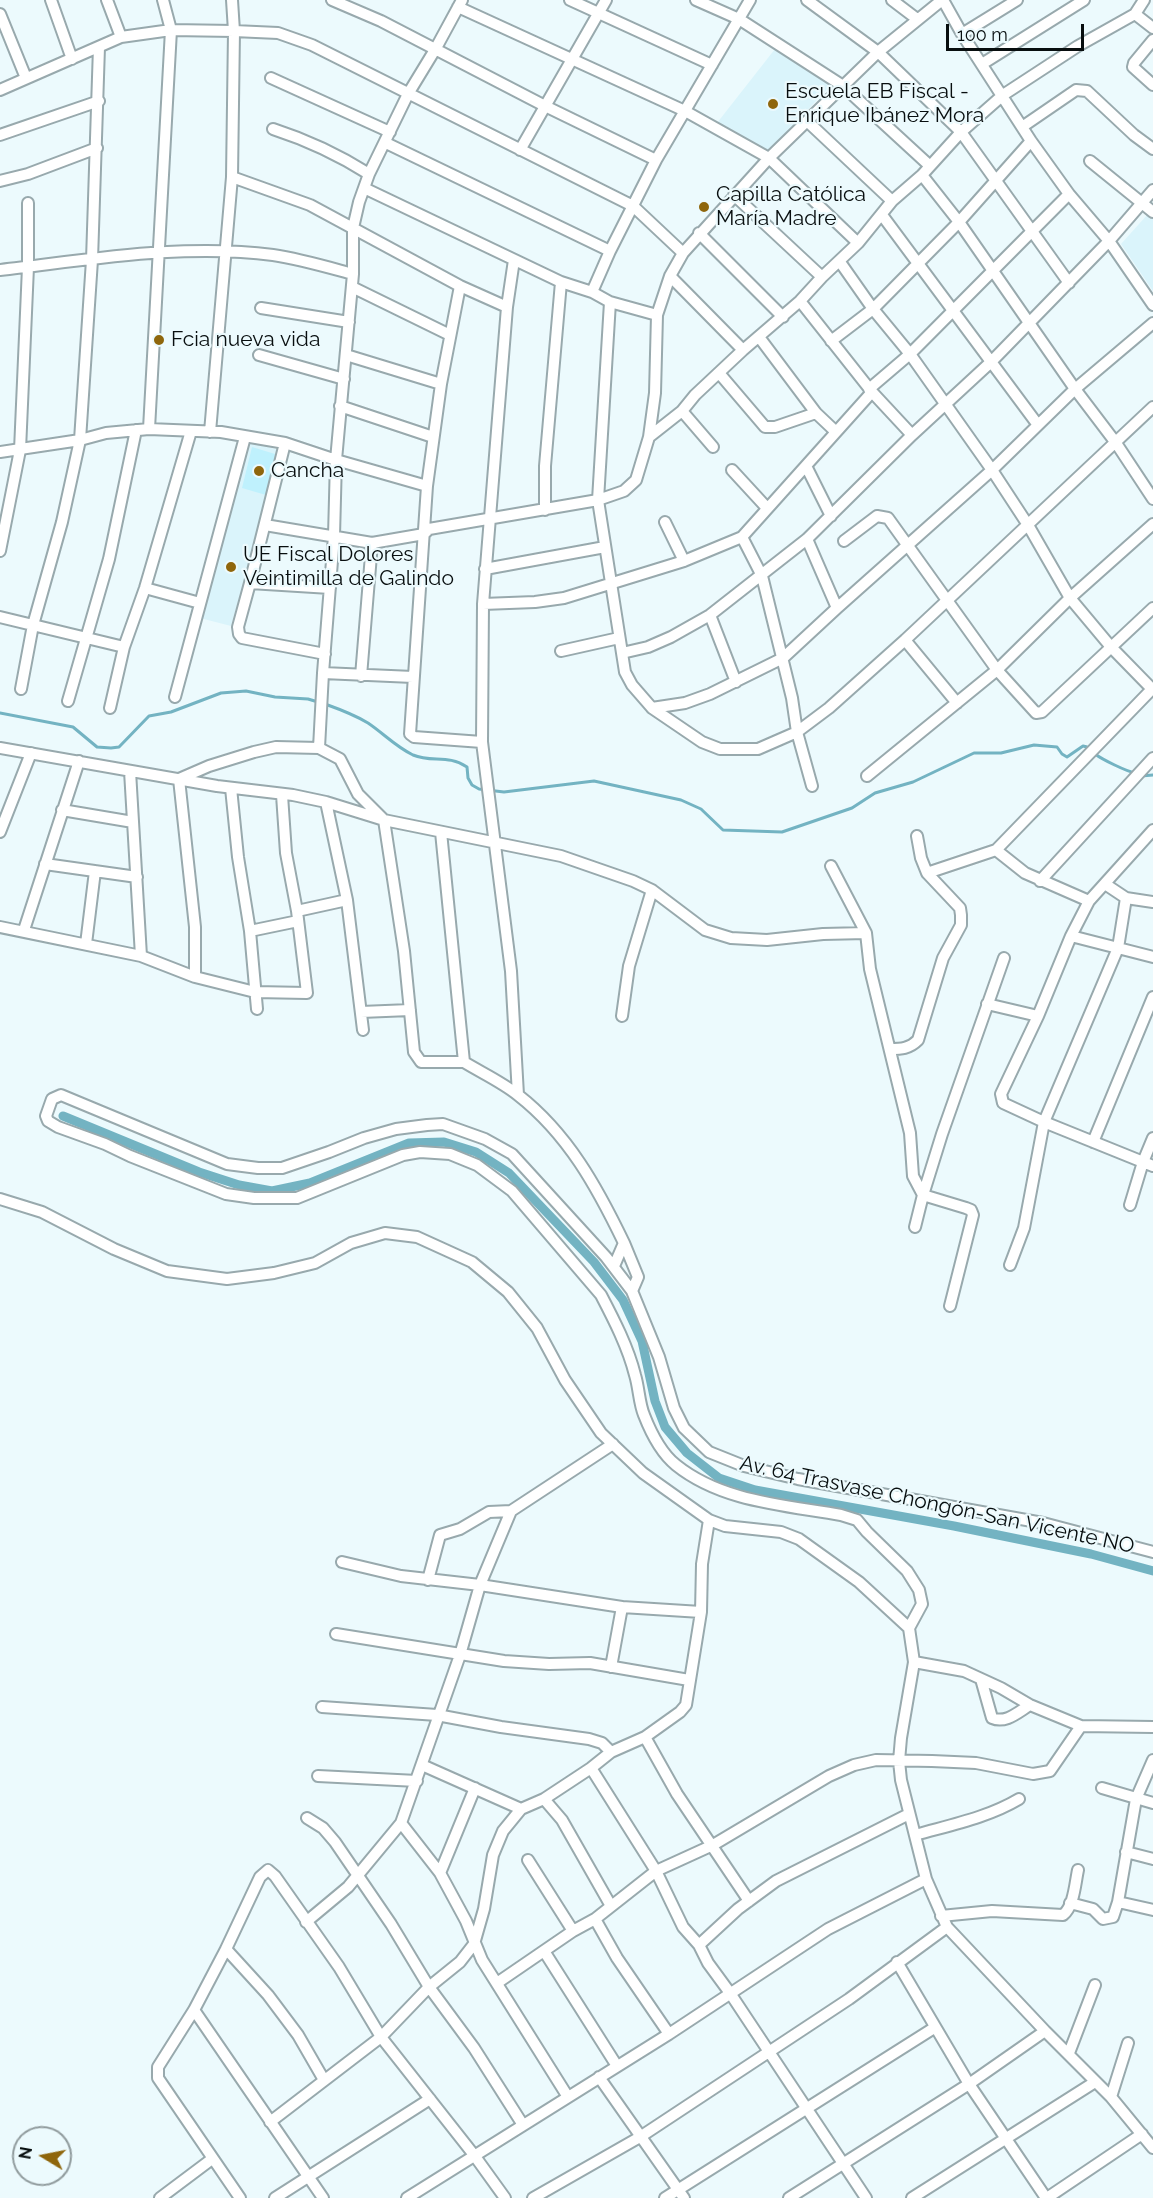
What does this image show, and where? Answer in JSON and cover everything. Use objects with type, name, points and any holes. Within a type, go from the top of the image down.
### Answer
[{"type":"street","points":[[51,0],[72,59]]},
{"type":"street","points":[[107,0],[121,37]]},
{"type":"street","points":[[149,429],[171,30],[163,0]]},
{"type":"street","points":[[210,432],[232,177],[234,31],[232,0]]},
{"type":"street","points":[[332,0],[436,48],[545,106],[656,160]]},
{"type":"street","points":[[570,0],[712,65]]},
{"type":"street","points":[[520,150],[606,0]]},
{"type":"street","points":[[696,0],[739,19],[843,86],[930,166]]},
{"type":"street","points":[[592,292],[656,160],[750,0]]},
{"type":"street","points":[[807,0],[878,52],[960,132],[1069,283]]},
{"type":"street","points":[[892,0],[917,19]]},
{"type":"street","points":[[265,525],[372,543],[424,534],[429,529],[598,500],[624,491],[636,480],[649,436],[655,393],[657,315],[670,276],[682,252],[769,158],[878,52],[943,0],[962,34],[1031,141],[1069,195],[1109,241],[1153,305]]},
{"type":"street","points":[[962,34],[1017,0]]},
{"type":"street","points":[[982,64],[1084,0]]},
{"type":"street","points":[[649,436],[682,411],[695,395],[840,262],[892,201],[922,176],[960,132],[1003,95],[1078,46],[1135,14],[1144,0]]},
{"type":"street","points":[[319,748],[334,536],[336,460],[353,274],[353,228],[369,174],[408,94],[460,3],[572,60],[684,111],[769,158],[858,243]]},
{"type":"street","points":[[0,14],[26,78]]},
{"type":"street","points":[[1135,14],[1153,27]]},
{"type":"street","points":[[0,90],[121,37],[171,30],[278,33],[295,38],[633,206],[682,252]]},
{"type":"street","points":[[1153,40],[1133,67],[1153,84]]},
{"type":"street","points":[[21,689],[33,625],[62,522],[80,440],[92,260],[99,47]]},
{"type":"street","points":[[271,78],[390,132]]},
{"type":"street","points":[[1022,127],[1068,95],[1082,89],[1153,149]]},
{"type":"street","points":[[0,135],[99,101]]},
{"type":"street","points":[[808,122],[892,201]]},
{"type":"street","points":[[273,129],[345,159],[369,174]]},
{"type":"street","points":[[831,341],[873,309],[958,222],[1031,141]]},
{"type":"street","points":[[386,143],[610,252]]},
{"type":"street","points":[[0,181],[28,174],[96,148]]},
{"type":"street","points":[[1090,161],[1153,212]]},
{"type":"street","points":[[922,176],[958,222],[1074,389],[1116,443],[1153,499]]},
{"type":"street","points":[[232,177],[310,205],[460,286],[507,307]]},
{"type":"street","points":[[364,188],[561,282],[592,292],[610,302],[657,315]]},
{"type":"street","points":[[622,653],[656,644],[710,615],[807,539],[912,435],[991,362],[1109,241],[1153,190]]},
{"type":"street","points":[[734,195],[822,277]]},
{"type":"street","points":[[483,604],[535,602],[564,598],[684,561],[742,537],[871,391],[1069,195]]},
{"type":"street","points":[[0,551],[20,450],[28,267],[28,203]]},
{"type":"street","points":[[882,215],[1038,425]]},
{"type":"street","points":[[699,233],[783,316]]},
{"type":"street","points":[[0,270],[160,253],[224,252],[272,255],[310,262],[353,274]]},
{"type":"street","points":[[514,260],[507,307],[485,569],[482,742],[511,971],[518,1095]]},
{"type":"street","points":[[840,262],[873,309],[910,354],[992,470],[1028,525],[1070,598],[1111,647],[1153,689],[996,850],[927,873]]},
{"type":"street","points":[[670,276],[743,350]]},
{"type":"street","points":[[545,510],[545,466],[561,282]]},
{"type":"street","points":[[460,286],[441,384],[427,486],[411,736],[482,742]]},
{"type":"street","points":[[352,287],[450,335]]},
{"type":"street","points":[[800,301],[871,391],[912,435]]},
{"type":"street","points":[[610,302],[598,500],[625,672],[632,685],[652,708],[702,742],[720,749],[758,749],[797,732],[829,708],[905,640],[1153,407]]},
{"type":"street","points":[[261,308],[349,322]]},
{"type":"street","points":[[652,708],[685,703],[736,682],[783,658],[992,470],[1074,389],[1153,323]]},
{"type":"street","points":[[759,337],[816,413],[836,431]]},
{"type":"street","points":[[259,355],[344,379]]},
{"type":"street","points":[[346,355],[441,384]]},
{"type":"street","points":[[719,373],[765,427],[775,427],[816,413]]},
{"type":"street","points":[[340,406],[433,437]]},
{"type":"street","points":[[682,411],[713,447]]},
{"type":"street","points":[[0,453],[80,440],[106,433],[149,429],[210,432],[285,443],[427,486]]},
{"type":"street","points":[[68,701],[109,559],[136,430]]},
{"type":"street","points":[[110,708],[124,647],[146,588],[190,431]]},
{"type":"street","points":[[175,697],[245,437]]},
{"type":"street","points":[[285,443],[238,627],[239,634],[242,638],[325,654]]},
{"type":"street","points":[[806,466],[831,516]]},
{"type":"street","points":[[732,470],[767,508]]},
{"type":"street","points":[[844,540],[877,516],[884,516],[909,546],[997,670],[1036,713],[1042,712],[1153,608]]},
{"type":"street","points":[[665,522],[684,561]]},
{"type":"street","points":[[867,776],[997,670],[1070,598],[1153,524]]},
{"type":"street","points":[[742,537],[762,576],[792,698],[797,732],[812,786]]},
{"type":"street","points":[[807,539],[837,608]]},
{"type":"street","points":[[361,675],[372,543]]},
{"type":"street","points":[[485,569],[605,547]]},
{"type":"street","points":[[250,583],[330,588]]},
{"type":"street","points":[[146,588],[200,603]]},
{"type":"street","points":[[710,615],[736,682]]},
{"type":"street","points":[[0,617],[124,647]]},
{"type":"street","points":[[561,651],[619,638]]},
{"type":"street","points":[[905,640],[957,703]]},
{"type":"street","points":[[323,673],[413,677]]},
{"type":"street","points":[[179,779],[209,766],[276,747],[319,748],[340,759],[358,794],[384,820],[398,904],[414,1052],[417,1058],[421,1062],[464,1062],[518,1095],[546,1122],[578,1158],[624,1243],[638,1277],[632,1291]]},
{"type":"street","points":[[0,748],[326,802],[384,820],[561,856],[652,890],[705,930],[730,938],[767,940],[823,934],[866,933]]},
{"type":"street","points":[[0,832],[31,753]]},
{"type":"street","points":[[1040,881],[1153,758]]},
{"type":"street","points":[[24,930],[79,761]]},
{"type":"street","points":[[130,771],[141,956]]},
{"type":"street","points":[[179,779],[195,927],[195,976]]},
{"type":"street","points":[[231,788],[237,857],[250,931],[257,1009]]},
{"type":"street","points":[[0,927],[24,930],[141,956],[195,976],[255,992],[307,993],[298,916],[286,853],[282,795]]},
{"type":"street","points":[[326,802],[347,900],[363,1030]]},
{"type":"street","points":[[63,810],[133,822]]},
{"type":"street","points":[[1148,1164],[1044,1122],[1004,1103],[1000,1094],[1038,1016],[1071,936],[1089,901],[1153,830]]},
{"type":"street","points":[[441,831],[464,1062]]},
{"type":"street","points":[[890,1048],[901,1049],[912,1046],[918,1040],[943,958],[961,925],[960,908],[927,873],[921,858],[917,836]]},
{"type":"street","points":[[996,850],[1025,873],[1089,901]]},
{"type":"street","points":[[45,864],[136,878]]},
{"type":"street","points":[[831,866],[866,933],[870,969],[910,1133],[913,1176],[923,1195],[966,1208],[971,1210],[973,1215],[950,1306]]},
{"type":"street","points":[[86,944],[95,871]]},
{"type":"street","points":[[1105,885],[1126,898],[1153,902]]},
{"type":"street","points":[[622,1016],[629,966],[652,890]]},
{"type":"street","points":[[1010,1265],[1024,1228],[1044,1122],[1118,948],[1126,898]]},
{"type":"street","points":[[250,931],[347,900]]},
{"type":"street","points":[[1071,936],[1153,957]]},
{"type":"street","points":[[915,1227],[923,1195],[1004,958]]},
{"type":"street","points":[[1093,1142],[1153,997]]},
{"type":"street","points":[[987,1004],[1038,1016]]},
{"type":"street","points":[[361,1012],[410,1010]]},
{"type":"street","name":"Av. 64 Trasvase Chongón-San Vicente NO","points":[[909,1628],[922,1604],[919,1590],[907,1571],[857,1520],[734,1495],[708,1487],[674,1464],[657,1442],[643,1413],[635,1374],[602,1295],[512,1191],[477,1165],[450,1154],[420,1152],[404,1155],[297,1198],[254,1198],[226,1194],[58,1127],[48,1121],[46,1116],[52,1099],[61,1095],[227,1164],[258,1168],[282,1168],[364,1138],[396,1130],[442,1124],[485,1139],[512,1154],[614,1266],[632,1291],[659,1357],[674,1408],[684,1428],[709,1452],[744,1466],[798,1479],[1043,1524],[1153,1552]]},
{"type":"street","points":[[1130,1205],[1148,1164],[1153,1138]]},
{"type":"street","points":[[0,1199],[42,1212],[114,1249],[167,1271],[227,1279],[274,1273],[315,1263],[351,1243],[385,1233],[417,1237],[472,1262],[508,1292],[537,1328],[565,1380],[601,1433],[643,1473],[709,1520],[725,1526],[781,1532],[799,1539],[859,1582],[909,1628],[914,1662],[905,1709],[899,1761],[909,1814],[926,1879],[941,1916],[947,1927],[1111,2097],[1149,2140],[1047,2198],[969,2084],[897,1962]]},
{"type":"street","points":[[614,1266],[624,1243]]},
{"type":"street","points":[[429,1580],[440,1535],[460,1529],[489,1512],[511,1511],[613,1444]]},
{"type":"street","points":[[306,1922],[348,1887],[401,1823],[417,1781],[437,1715],[460,1655],[480,1585],[511,1511]]},
{"type":"street","points":[[270,2122],[381,2037],[429,1987],[460,1962],[474,1944],[484,1909],[493,1856],[503,1831],[521,1809],[544,1799],[611,1752],[645,1737],[680,1712],[686,1705],[701,1612],[702,1564],[709,1520]]},
{"type":"street","points":[[342,1562],[400,1576],[480,1585],[622,1607],[701,1612]]},
{"type":"street","points":[[611,1667],[622,1607]]},
{"type":"street","points":[[336,1634],[460,1655],[549,1664],[590,1663],[689,1680]]},
{"type":"street","points":[[914,1662],[964,1671],[1030,1705],[1081,1726],[1153,1727]]},
{"type":"street","points":[[981,1679],[992,1718],[1009,1719],[1030,1705]]},
{"type":"street","points":[[322,1707],[437,1715],[501,1727],[589,1739],[602,1743],[611,1752]]},
{"type":"street","points":[[497,1983],[573,1931],[595,1919],[656,1871],[713,1845],[829,1776],[854,1765],[876,1760],[976,1763],[1033,1774],[1042,1773],[1050,1771],[1081,1726]]},
{"type":"street","points":[[645,1737],[677,1794],[749,1900]]},
{"type":"street","points":[[1070,1903],[1093,1909],[1099,1916],[1107,1919],[1113,1917],[1118,1902],[1136,1799],[1153,1760]]},
{"type":"street","points":[[422,1765],[521,1809]]},
{"type":"street","points":[[591,1768],[656,1871],[683,1928],[699,1945],[708,1963],[866,2198]]},
{"type":"street","points":[[318,1776],[417,1781]]},
{"type":"street","points":[[440,1873],[475,1788]]},
{"type":"street","points":[[1102,1788],[1153,1803]]},
{"type":"street","points":[[544,1799],[562,1820],[610,1906]]},
{"type":"street","points":[[915,1835],[989,1814],[1018,1799]]},
{"type":"street","points":[[699,1945],[749,1900],[776,1881],[909,1814]]},
{"type":"street","points":[[307,1818],[323,1828],[335,1842],[391,1924],[429,1987],[474,2048],[523,2125]]},
{"type":"street","points":[[401,1823],[440,1873],[466,1921],[482,1960],[568,2097]]},
{"type":"street","points":[[1126,1852],[1153,1859]]},
{"type":"street","points":[[528,1860],[573,1931]]},
{"type":"street","points":[[240,2198],[156,2073],[194,2010],[260,1877],[268,1870],[275,1876],[339,1967],[381,2037],[505,2198]]},
{"type":"street","points":[[941,1916],[992,1911],[1062,1915],[1067,1911],[1070,1903],[1078,1870]]},
{"type":"street","points":[[406,2198],[669,2034],[828,1929],[926,1879]]},
{"type":"street","points":[[1118,1902],[1153,1910]]},
{"type":"street","points":[[595,1919],[617,1958],[669,2034]]},
{"type":"street","points":[[533,2198],[640,2137],[849,1999],[947,1927]]},
{"type":"street","points":[[226,1949],[268,1995],[298,2035],[324,2080]]},
{"type":"street","points":[[544,1952],[617,2066]]},
{"type":"street","points":[[1068,2053],[1095,1985]]},
{"type":"street","points":[[194,2010],[323,2198]]},
{"type":"street","points":[[665,2198],[681,2194],[807,2108],[934,2028]]},
{"type":"street","points":[[789,2198],[969,2084],[1045,2031]]},
{"type":"street","points":[[1111,2097],[1128,2043]]},
{"type":"street","points":[[599,2077],[681,2194]]},
{"type":"street","points":[[912,2198],[1095,2082]]},
{"type":"street","points":[[275,2198],[430,2099]]},
{"type":"street","points":[[160,2198],[212,2159]]},
{"type":"shaded area","name":"Escuela EB Fiscal - Enrique Ibánez Mora","points":[[775,49],[831,85],[768,152],[717,123]]},
{"type":"shaded area","points":[[1148,214],[1153,217],[1153,291],[1121,244]]},
{"type":"shaded area","name":"UE Fiscal Dolores Veintimilla de Galindo","points":[[249,442],[279,450],[231,626],[200,618]]},
{"type":"shaded area","name":"Cancha","points":[[252,447],[275,454],[266,495],[242,488]]},
{"type":"waterway","points":[[0,713],[73,727],[97,747],[111,748],[119,747],[149,716],[171,712],[221,693],[246,691],[318,702]]},
{"type":"waterway","points":[[325,704],[363,720],[413,755],[460,763],[467,767],[468,778],[472,785],[479,789],[504,792],[594,781],[681,800],[701,809],[723,830],[782,832],[852,808],[875,793],[913,782],[974,753],[1001,753],[1034,745],[1057,747],[1067,757],[1083,746],[1109,762],[1135,773]]},
{"type":"waterway","points":[[1141,776],[1153,775]]},
{"type":"waterway","points":[[63,1116],[199,1172],[239,1185],[272,1191],[310,1183],[409,1143],[444,1142],[476,1152],[509,1173],[594,1262],[623,1300],[642,1341],[655,1401],[665,1427],[687,1453],[719,1478],[755,1490],[954,1526],[1091,1554],[1153,1571]]},
{"type":"place","name":"Escuela EB Fiscal - Enrique Ibánez Mora","points":[[773,104]]},
{"type":"place","name":"Capilla Católica María Madre","points":[[704,207]]},
{"type":"place","name":"Fcia nueva vida","points":[[159,340]]},
{"type":"place","name":"Cancha","points":[[259,471]]},
{"type":"place","name":"UE Fiscal Dolores Veintimilla de Galindo","points":[[231,567]]}]
